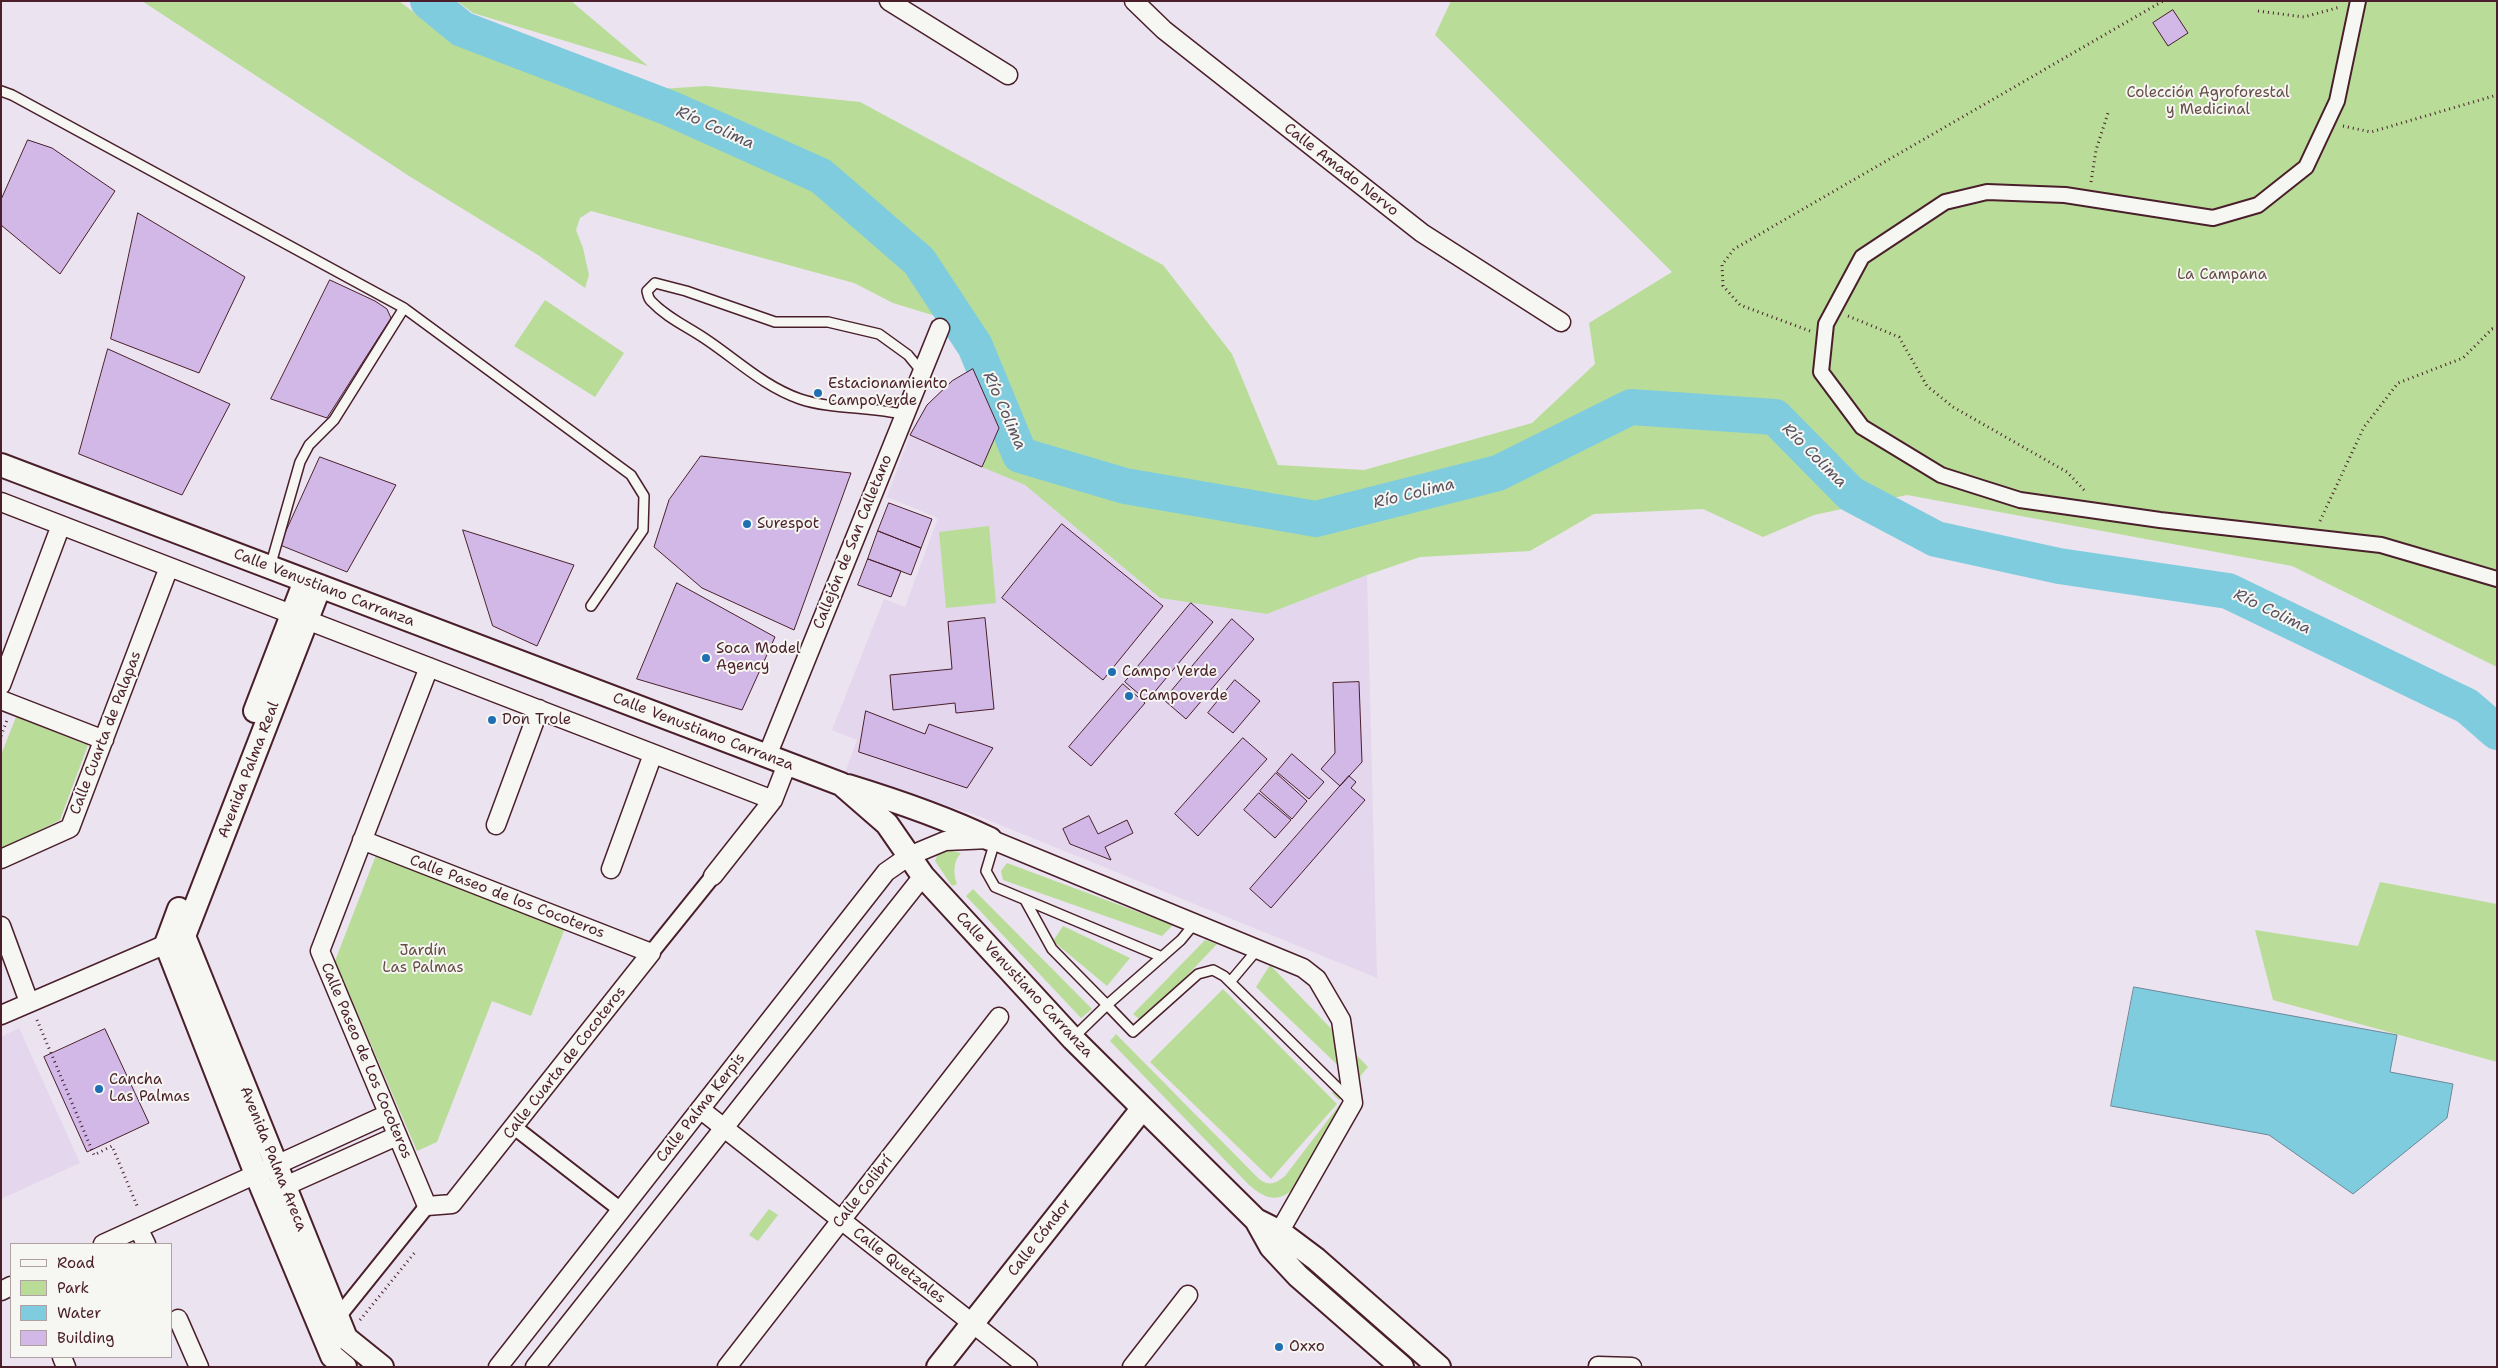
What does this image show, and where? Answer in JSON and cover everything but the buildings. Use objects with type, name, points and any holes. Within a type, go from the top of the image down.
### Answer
[{"type":"street","points":[[889,1],[1008,75]]},
{"type":"street","name":"Calle Amado Nervo","points":[[1134,1],[1164,30],[1422,233],[1561,322]]},
{"type":"street","points":[[2358,2],[2337,101],[2306,167],[2258,204],[2213,218],[2065,195],[1987,192],[1945,202],[1862,257],[1826,324],[1821,372],[1862,427],[1941,475],[2020,500],[2108,513],[2381,545],[2497,579]]},
{"type":"street","name":"Callejón de San Calletano","points":[[777,760],[905,415],[940,328]]},
{"type":"street","name":"Calle Venustiano Carranza","points":[[1,465],[841,784],[888,824],[922,876],[1073,1039],[1276,1239],[1298,1276],[1402,1367]]},
{"type":"street","points":[[1,502],[773,800]]},
{"type":"street","points":[[1,685],[61,525]]},
{"type":"street","name":"Calle Cuarta de Palapas","points":[[1,859],[70,828],[170,567]]},
{"type":"street","name":"Avenida Palma Real","points":[[175,940],[313,584]]},
{"type":"street","name":"Calle Paseo de Los Cocoteros","points":[[427,1206],[320,951],[429,667]]},
{"type":"street","points":[[1,700],[104,740]]},
{"type":"street","points":[[496,824],[539,709]]},
{"type":"street","points":[[611,869],[653,754]]},
{"type":"street","name":"Calle Cuarta de Cocoteros","points":[[427,1206],[452,1204],[773,800],[777,760]]},
{"type":"street","points":[[841,784],[894,800],[960,824],[992,840],[1304,968],[1317,979],[1341,1020],[1353,1103],[1276,1239]]},
{"type":"street","name":"Calle Paseo de los Cocoteros","points":[[362,840],[652,953]]},
{"type":"street","name":"Calle Palma Kerpis","points":[[498,1367],[886,872],[909,856],[945,841],[992,840]]},
{"type":"street","name":"Calle Palma Kerpis","points":[[535,1367],[922,876]]},
{"type":"street","points":[[1,926],[29,1002]]},
{"type":"street","points":[[1,1014],[175,940]]},
{"type":"street","name":"Avenida Palma Areca","points":[[175,940],[274,1191],[333,1363]]},
{"type":"street","name":"Calle Colibrí","points":[[727,1367],[999,1017]]},
{"type":"street","name":"Calle Quetzales","points":[[700,1109],[1028,1367]]},
{"type":"street","name":"Calle Cóndor","points":[[938,1367],[1142,1109]]},
{"type":"street","points":[[105,1243],[388,1114]]},
{"type":"street","points":[[514,1127],[621,1210]]},
{"type":"street","points":[[274,1191],[397,1136]]},
{"type":"street","name":"Avenida Palma Areca","points":[[274,1191],[338,1318],[346,1338],[382,1367]]},
{"type":"street","points":[[338,1318],[427,1206]]},
{"type":"street","points":[[142,1226],[146,1243]]},
{"type":"street","name":"Calle Venustiano Carranza","points":[[1276,1239],[1316,1259],[1439,1367]]},
{"type":"street","points":[[1132,1367],[1188,1295]]},
{"type":"street","points":[[1358,1329],[1376,1311]]},
{"type":"street","points":[[178,1319],[199,1367]]},
{"type":"street","points":[[333,1363],[346,1338]]},
{"type":"street","points":[[1598,1366],[1632,1367]]},
{"type":"lane","points":[[1,91],[12,95],[404,308],[631,475],[644,496],[643,530],[591,606]]},
{"type":"lane","points":[[905,415],[888,410],[855,408],[800,399],[756,377],[706,339],[671,317],[649,300],[647,291],[655,283],[686,291],[775,322],[828,322],[879,334],[908,355],[922,372]]},
{"type":"lane","points":[[270,567],[300,462],[309,445],[334,420],[404,308]]},
{"type":"lane","points":[[992,840],[986,871],[989,880],[995,888],[1162,957]]},
{"type":"lane","points":[[1026,900],[1052,949],[1133,1032],[1198,974],[1213,970],[1230,982],[1353,1103]]},
{"type":"lane","points":[[1073,1039],[1107,1005],[1182,940],[1195,923]]},
{"type":"lane","points":[[1230,982],[1257,950]]},
{"type":"path","points":[[1824,336],[1740,305],[1723,286],[1722,265],[1734,249],[2163,1]]},
{"type":"path","points":[[2258,11],[2304,16],[2358,2]]},
{"type":"path","points":[[2327,122],[2371,132],[2497,95]]},
{"type":"path","points":[[2088,199],[2096,150],[2108,113]]},
{"type":"path","points":[[1833,310],[1899,337],[1927,386],[1953,407],[2067,472],[2108,513]]},
{"type":"path","points":[[2312,538],[2364,428],[2398,383],[2462,358],[2492,329],[2497,328]]},
{"type":"path","points":[[29,1002],[94,1155],[112,1146],[142,1226]]},
{"type":"path","points":[[346,1338],[417,1249]]},
{"type":"shaded area","name":"Campo Verde","points":[[910,435],[1025,485],[1160,598],[1267,614],[1367,575],[1377,978],[976,815],[845,773],[857,740],[832,730],[884,599],[905,607],[938,518],[887,497]]},
{"type":"shaded area","points":[[19,1028],[80,1163],[1,1199],[1,1037]]},
{"type":"green space","points":[[142,1],[399,1],[458,46],[600,93],[706,86],[860,102],[1163,265],[1232,354],[1278,465],[1364,470],[1532,423],[1595,364],[1589,323],[1672,272],[1435,35],[1451,1],[2497,1],[2497,667],[2292,566],[1907,495],[1814,515],[1763,537],[1703,509],[1594,514],[1530,551],[1420,557],[1367,575],[1267,614],[1160,598],[1025,485],[982,467],[999,428],[955,322],[893,303],[854,283],[591,211],[580,218],[576,230],[583,248],[589,275],[585,288],[538,255],[409,176]]},
{"type":"green space","points":[[457,1],[571,1],[648,66],[473,13]]},
{"type":"green space","points":[[545,300],[624,353],[595,397],[514,346]]},
{"type":"green space","points":[[989,526],[996,603],[946,608],[939,532]]},
{"type":"green space","points":[[16,717],[88,745],[60,820],[1,850],[1,755]]},
{"type":"green space","points":[[947,850],[961,853],[956,860],[954,868],[957,884],[952,886],[935,861],[937,856]]},
{"type":"green space","name":"Jardín Las Palmas","points":[[376,855],[565,928],[531,1016],[492,1001],[437,1142],[417,1151],[335,961]]},
{"type":"green space","points":[[1007,863],[1173,925],[1162,936],[1003,880],[1001,871]]},
{"type":"green space","points":[[2380,882],[2497,904],[2497,1062],[2273,1000],[2255,930],[2358,946]]},
{"type":"green space","points":[[973,889],[1092,1009],[1081,1018],[966,896]]},
{"type":"green space","points":[[1063,926],[1130,958],[1107,986],[1053,941]]},
{"type":"green space","points":[[1205,940],[1217,944],[1143,1022],[1133,1014]]},
{"type":"green space","points":[[1270,965],[1368,1067],[1339,1100],[1332,1093],[1348,1075],[1256,987]]},
{"type":"green space","points":[[1223,989],[1337,1104],[1271,1179],[1150,1062]]},
{"type":"green space","points":[[1116,1034],[1259,1179],[1266,1183],[1276,1182],[1285,1176],[1363,1074],[1297,1185],[1285,1195],[1274,1198],[1262,1194],[1249,1185],[1110,1041]]},
{"type":"green space","points":[[769,1209],[778,1215],[758,1241],[749,1235]]},
{"type":"water","points":[[2134,987],[2397,1035],[2390,1072],[2453,1084],[2447,1118],[2353,1194],[2269,1135],[2111,1106]]},
{"type":"waterway","name":"Río Colima","points":[[428,1],[462,29],[669,108],[821,176],[919,261],[975,346],[1020,455],[1125,486],[1316,519],[1498,473],[1631,407],[1775,417],[1851,494],[1936,539],[2059,566],[2228,591],[2467,706],[2497,732]]},
{"type":"place","name":"Estacionamiento CampoVerde","points":[[818,393]]},
{"type":"place","name":"Surespot","points":[[747,524]]},
{"type":"place","name":"Soca Model Agency","points":[[706,658]]},
{"type":"place","name":"Campo Verde","points":[[1112,672]]},
{"type":"place","name":"Campoverde","points":[[1129,696]]},
{"type":"place","name":"Don Trole","points":[[492,720]]},
{"type":"place","name":"Cancha Las Palmas","points":[[99,1089]]},
{"type":"place","name":"Oxxo","points":[[1279,1347]]},
{"type":"park label","name":"Colección Agroforestal y Medicinal","points":[[2208,102]]},
{"type":"park label","name":"La Campana","points":[[2222,275]]}]
